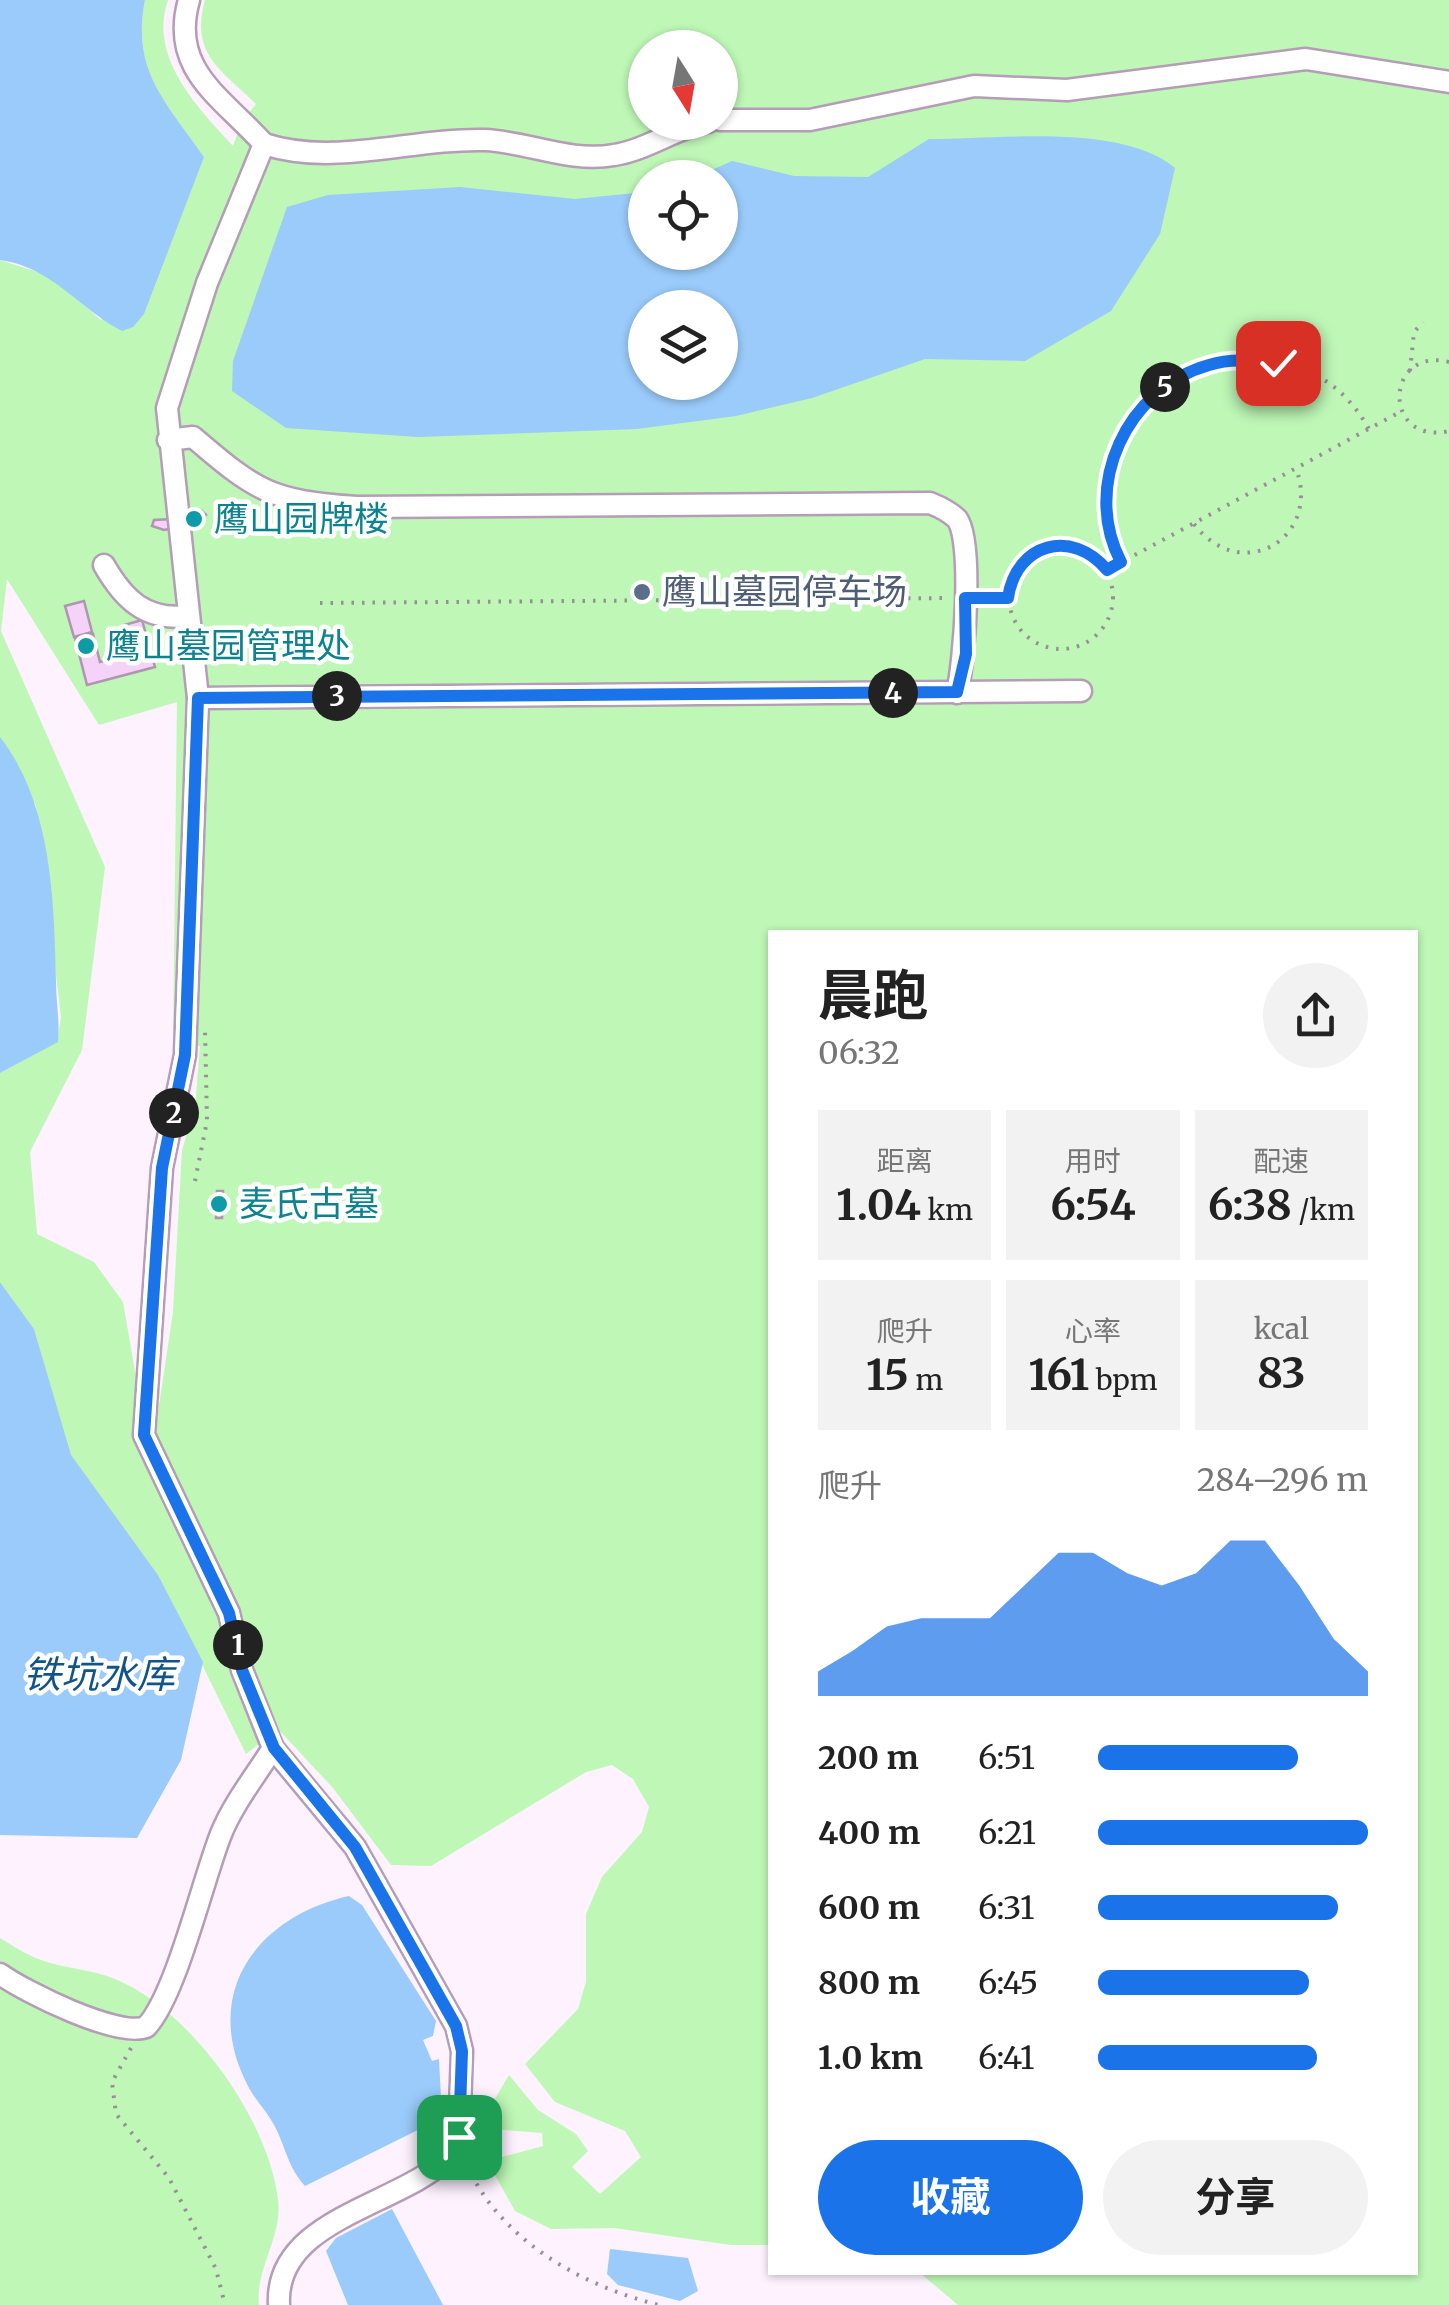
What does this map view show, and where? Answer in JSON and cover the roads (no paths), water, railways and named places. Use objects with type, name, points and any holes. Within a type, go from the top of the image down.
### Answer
[{"type":"street","points":[[189,0],[182,33],[191,65],[264,144],[294,154],[487,140],[582,158],[615,155],[657,140]]},
{"type":"street","points":[[738,120],[810,120],[974,86],[1068,90],[1306,59],[1449,82]]},
{"type":"street","points":[[264,144],[175,373],[167,408],[198,698],[185,1055],[162,1168],[156,1305],[143,1417],[148,1452],[182,1508],[229,1613],[242,1670],[274,1748],[355,1847],[456,2026],[462,2051],[459,2137],[444,2162],[302,2243],[278,2286],[279,2305]]},
{"type":"street","points":[[168,440],[193,437],[236,476],[297,503],[356,507],[930,503],[945,509],[964,532],[966,654],[957,692]]},
{"type":"street","points":[[104,565],[118,589],[135,606],[168,618],[188,616]]},
{"type":"street","points":[[198,698],[1081,691]]},
{"type":"street","points":[[0,1974],[67,2008],[130,2030],[146,2028],[158,2010],[189,1932],[223,1828],[274,1748]]},
{"type":"water","points":[[0,0],[145,0],[142,25],[147,66],[165,102],[204,157],[144,314],[133,327],[122,331],[50,279],[0,260]]},
{"type":"water","points":[[989,137],[1058,137],[1124,144],[1175,168],[1160,234],[1111,311],[1025,361],[925,359],[812,398],[736,416],[637,429],[418,437],[286,428],[232,391],[233,361],[287,207],[328,195],[460,187],[575,199],[628,194],[628,270],[738,270],[738,162],[794,176],[868,177],[929,139]]},
{"type":"water","points":[[0,737],[30,792],[47,854],[59,1027],[58,1042],[0,1073]]},
{"type":"water","name":"铁坑水库","points":[[0,1282],[34,1329],[71,1455],[158,1575],[203,1662],[181,1760],[137,1838],[0,1835]]},
{"type":"water","points":[[349,1896],[362,1905],[436,2021],[433,2036],[423,2040],[432,2061],[439,2059],[442,2118],[305,2186],[290,2164],[271,2120],[248,2086],[235,2052],[230,2020],[234,1991],[246,1964],[264,1941],[287,1922],[316,1906]]},
{"type":"water","points":[[392,2209],[443,2305],[348,2305],[326,2251],[336,2238]]},
{"type":"water","points":[[610,2249],[688,2258],[698,2291],[680,2301],[618,2285],[607,2274]]},
{"type":"place","name":"鹰山园牌楼","points":[[194,519]]},
{"type":"place","name":"鹰山墓园停车场","points":[[642,592]]},
{"type":"place","name":"鹰山墓园管理处","points":[[86,646]]},
{"type":"place","name":"麦氏古墓","points":[[219,1204]]}]
